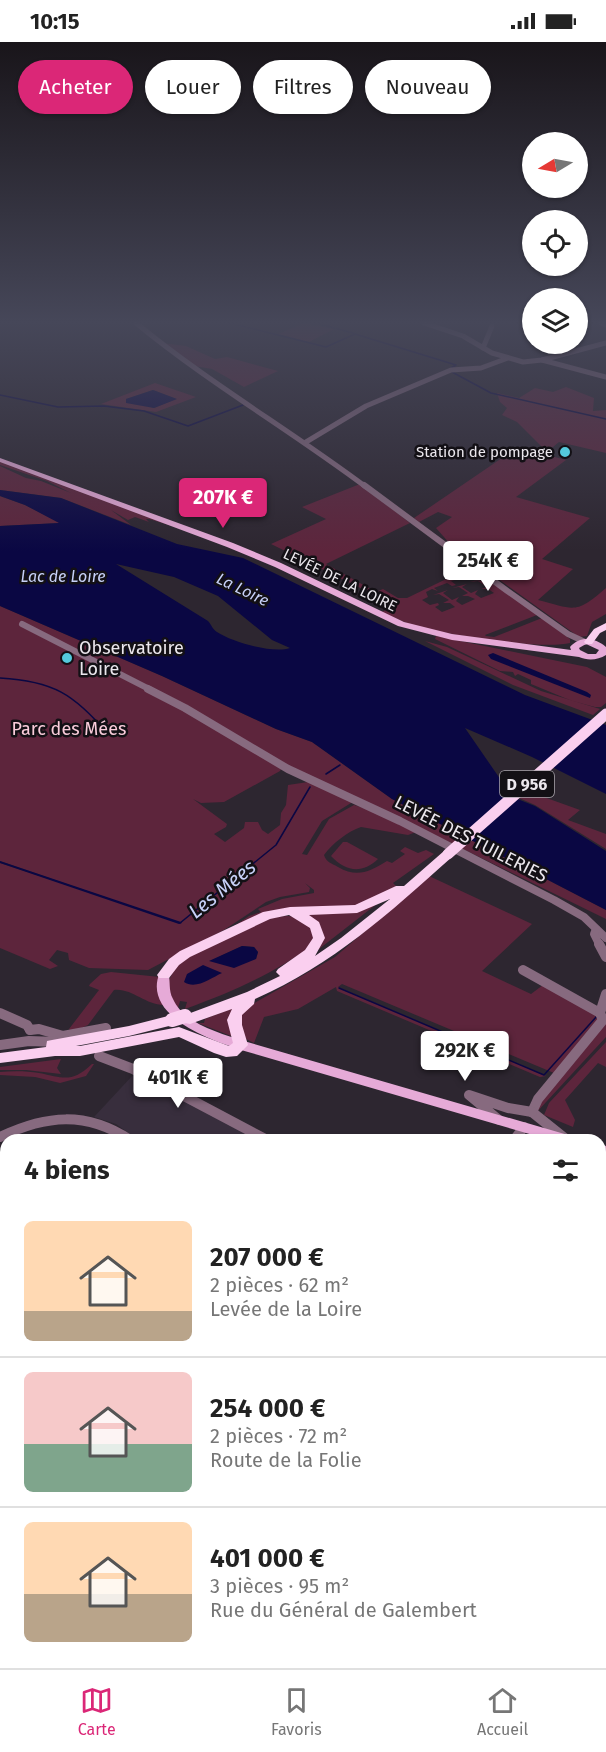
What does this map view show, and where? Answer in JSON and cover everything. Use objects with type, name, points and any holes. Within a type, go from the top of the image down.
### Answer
[{"type":"highway","points":[[587,642],[597,631],[606,628]]},
{"type":"highway","points":[[604,651],[599,638],[606,628]]},
{"type":"highway","name":"D 956","points":[[0,1058],[71,1045],[181,1020],[277,980],[345,942],[604,712]]},
{"type":"highway","name":"D 956","points":[[241,1045],[234,1026],[236,1013],[242,1006],[334,943],[446,853]]},
{"type":"highway","name":"D 956","points":[[164,975],[174,962],[185,954],[258,919],[278,912],[357,909],[400,889]]},
{"type":"highway","name":"D 956","points":[[277,980],[310,952],[319,938],[316,928],[309,920],[278,912]]},
{"type":"highway","points":[[71,1045],[100,1052],[178,1032],[193,1036],[226,1052],[236,1050],[241,1045]]},
{"type":"highway","name":"D 956","points":[[0,1052],[71,1045]]},
{"type":"main road","name":"LEVÉE DE LA LOIRE","points":[[0,460],[230,545],[278,565],[388,618],[434,633],[539,650],[576,649],[596,657],[604,651]]},
{"type":"main road","points":[[576,649],[587,642],[604,651]]},
{"type":"main road","name":"D 956","points":[[164,975],[162,987],[164,997],[175,1013],[205,1032],[241,1045]]},
{"type":"main road","points":[[241,1045],[548,1134]]},
{"type":"street","points":[[240,399],[306,442],[568,634],[574,640],[576,649]]},
{"type":"street","points":[[306,442],[366,406],[383,399]]},
{"type":"street","points":[[22,624],[185,708],[288,769],[314,781]]},
{"type":"street","points":[[568,634],[587,642]]},
{"type":"street","name":"LEVÉE DES TUILERIES","points":[[314,781],[400,820],[532,888],[584,917],[606,938]]},
{"type":"street","points":[[596,929],[594,934],[606,957]]},
{"type":"street","points":[[523,970],[600,1013],[603,1020],[538,1099],[532,1112]]},
{"type":"street","points":[[600,1013],[606,994]]},
{"type":"street","points":[[0,1013],[27,1025],[30,1030],[29,1041]]},
{"type":"street","points":[[0,1046],[29,1041],[71,1045],[106,1028]]},
{"type":"street","points":[[30,1030],[39,1029],[71,1045]]},
{"type":"street","points":[[100,1052],[256,1134]]},
{"type":"street","points":[[499,1120],[469,1095],[508,1108],[532,1112],[560,1134]]},
{"type":"street","points":[[7,1134],[38,1121],[83,1119],[109,1127],[120,1134]]},
{"type":"street","points":[[519,1134],[524,1127]]},
{"type":"shaded area","points":[[134,1074],[248,1134],[130,1134],[116,1124],[94,1117]]},
{"type":"green space","points":[[114,399],[126,399],[154,408],[176,399],[191,399],[156,412],[101,404]]},
{"type":"green space","points":[[499,399],[594,399],[593,411],[606,410],[606,453],[559,442],[547,452],[517,422],[502,415],[507,408]]},
{"type":"green space","points":[[518,447],[566,460],[516,497],[590,518],[542,559],[573,569],[538,600],[575,608],[588,602],[606,588],[606,614],[592,622],[587,636],[579,637],[451,545],[436,528],[452,517],[438,512],[419,522],[414,518]]},
{"type":"green space","points":[[0,460],[189,531],[149,519],[146,519],[149,522],[135,517],[128,520],[111,510],[131,525],[61,498],[0,490],[0,466],[26,478],[41,481],[71,493],[47,481],[0,465]]},
{"type":"green space","points":[[360,484],[410,523],[326,564],[376,592],[383,589],[398,598],[407,598],[469,568],[463,562],[466,562],[484,577],[468,578],[469,580],[464,577],[451,581],[456,585],[452,586],[447,583],[434,588],[438,591],[432,589],[426,592],[428,597],[422,600],[430,605],[438,603],[439,605],[435,607],[442,612],[455,607],[450,603],[443,603],[449,600],[439,594],[433,595],[448,590],[443,593],[452,600],[459,597],[456,601],[462,605],[475,599],[462,596],[468,593],[459,587],[452,588],[467,584],[462,587],[471,593],[478,590],[475,594],[481,598],[494,593],[488,589],[481,589],[487,587],[478,581],[488,582],[505,590],[537,615],[486,636],[494,637],[542,618],[570,639],[570,643],[539,645],[494,641],[412,625],[382,612],[395,605],[271,544],[326,519],[302,507]]},
{"type":"green space","points":[[0,496],[25,505],[61,523],[0,526]]},
{"type":"green space","name":"Parc des Mées","points":[[0,606],[162,676],[276,729],[312,742],[392,799],[606,910],[606,919],[359,798],[322,821],[302,854],[307,855],[329,819],[354,805],[370,810],[416,832],[408,835],[361,827],[341,838],[324,855],[331,863],[357,873],[369,871],[387,861],[392,863],[405,854],[400,851],[405,847],[418,853],[426,850],[434,854],[393,883],[396,886],[381,898],[365,905],[286,909],[227,931],[249,916],[261,912],[258,909],[282,899],[314,893],[314,890],[305,883],[310,888],[309,892],[266,902],[224,930],[148,970],[89,968],[69,960],[68,953],[57,950],[49,960],[58,966],[50,969],[0,948],[0,863],[128,905],[0,861]],"holes":[[[282,767],[308,782],[288,785],[286,805],[281,813],[280,825],[268,834],[262,830],[258,822],[245,822],[244,828],[225,842],[214,834],[227,824],[193,799],[201,803],[224,802],[280,771]]]},
{"type":"green space","points":[[436,636],[587,667],[606,677],[606,703],[601,707],[595,707],[572,701],[531,684],[531,680],[518,674],[515,676],[513,672],[500,671],[435,639]]},
{"type":"green space","points":[[425,641],[447,647],[541,691],[600,709],[593,715],[513,685]]},
{"type":"green space","points":[[527,791],[580,810],[568,820],[606,834],[606,849],[535,805],[519,798]]},
{"type":"green space","points":[[343,842],[378,859],[360,869],[348,868],[331,856]]},
{"type":"green space","points":[[429,876],[532,924],[482,971],[531,994],[543,985],[597,1014],[600,1020],[554,1073],[342,984],[338,987],[546,1076],[540,1077],[337,991],[336,987],[298,1009],[264,1017],[254,1043],[246,1039],[238,1021],[244,1009],[335,957]]},
{"type":"green space","points":[[378,903],[319,949],[305,915]]},
{"type":"green space","points":[[273,917],[298,917],[310,925],[315,944],[284,964],[237,988],[185,1009],[187,1002],[180,1001],[178,1008],[174,1006],[167,984],[176,966],[187,957]],"holes":[[[242,946],[254,947],[258,952],[256,959],[210,961]]]},
{"type":"green space","points":[[111,972],[160,977],[158,993],[164,1005],[121,990],[114,990],[88,1025],[72,1032],[69,1029],[99,990],[89,986],[90,984],[101,974]]},
{"type":"green space","points":[[239,1005],[236,1038],[198,1023],[204,1023],[205,1019]]},
{"type":"green space","points":[[606,1021],[606,1037],[535,1114],[535,1108]]},
{"type":"green space","points":[[606,1042],[606,1067],[598,1063],[565,1100],[575,1120],[573,1127],[544,1115],[549,1103]]},
{"type":"green space","points":[[61,1059],[57,1068],[61,1074],[0,1070],[0,1067]]},
{"type":"green space","points":[[94,1064],[86,1076],[60,1083],[35,1077],[0,1075],[0,1072],[25,1072],[67,1078],[79,1074]]},
{"type":"water","points":[[126,399],[177,399],[154,408],[126,403]]},
{"type":"water","points":[[0,490],[61,498],[177,544],[243,558],[525,695],[606,725],[606,794],[532,757],[465,728],[505,786],[500,792],[535,806],[606,851],[606,910],[392,799],[312,742],[276,729],[162,676],[0,606],[0,526],[59,523],[25,505],[0,496]],"holes":[[[116,564],[174,577],[218,596],[272,640],[290,648],[263,648],[224,636],[216,631],[208,621]]]},
{"type":"water","points":[[493,653],[587,692],[591,695],[590,698],[491,659],[488,655]]},
{"type":"water","points":[[0,861],[182,923],[179,924],[0,863]]},
{"type":"water","points":[[242,946],[254,947],[258,952],[256,959],[234,968],[209,961]]},
{"type":"water","points":[[203,965],[222,973],[198,984],[184,982],[187,974]]},
{"type":"waterway","points":[[19,399],[58,407],[104,406],[144,411],[188,426],[243,405]]},
{"type":"waterway","points":[[517,399],[606,419]]},
{"type":"waterway","points":[[0,678],[34,682],[61,692],[73,699],[108,734]]},
{"type":"waterway","name":"Les Mées","points":[[326,774],[340,765]]},
{"type":"waterway","name":"Les Mées","points":[[180,923],[276,845],[310,787]]},
{"type":"waterway","points":[[339,988],[544,1075],[597,1016]]},
{"type":"place","name":"Station de pompage","points":[[565,452]]},
{"type":"place","name":"Observatoire Loire","points":[[67,658]]},
{"type":"water label","name":"Lac de Loire","points":[[63,576]]},
{"type":"water label","name":"La Loire","points":[[243,589]]}]
